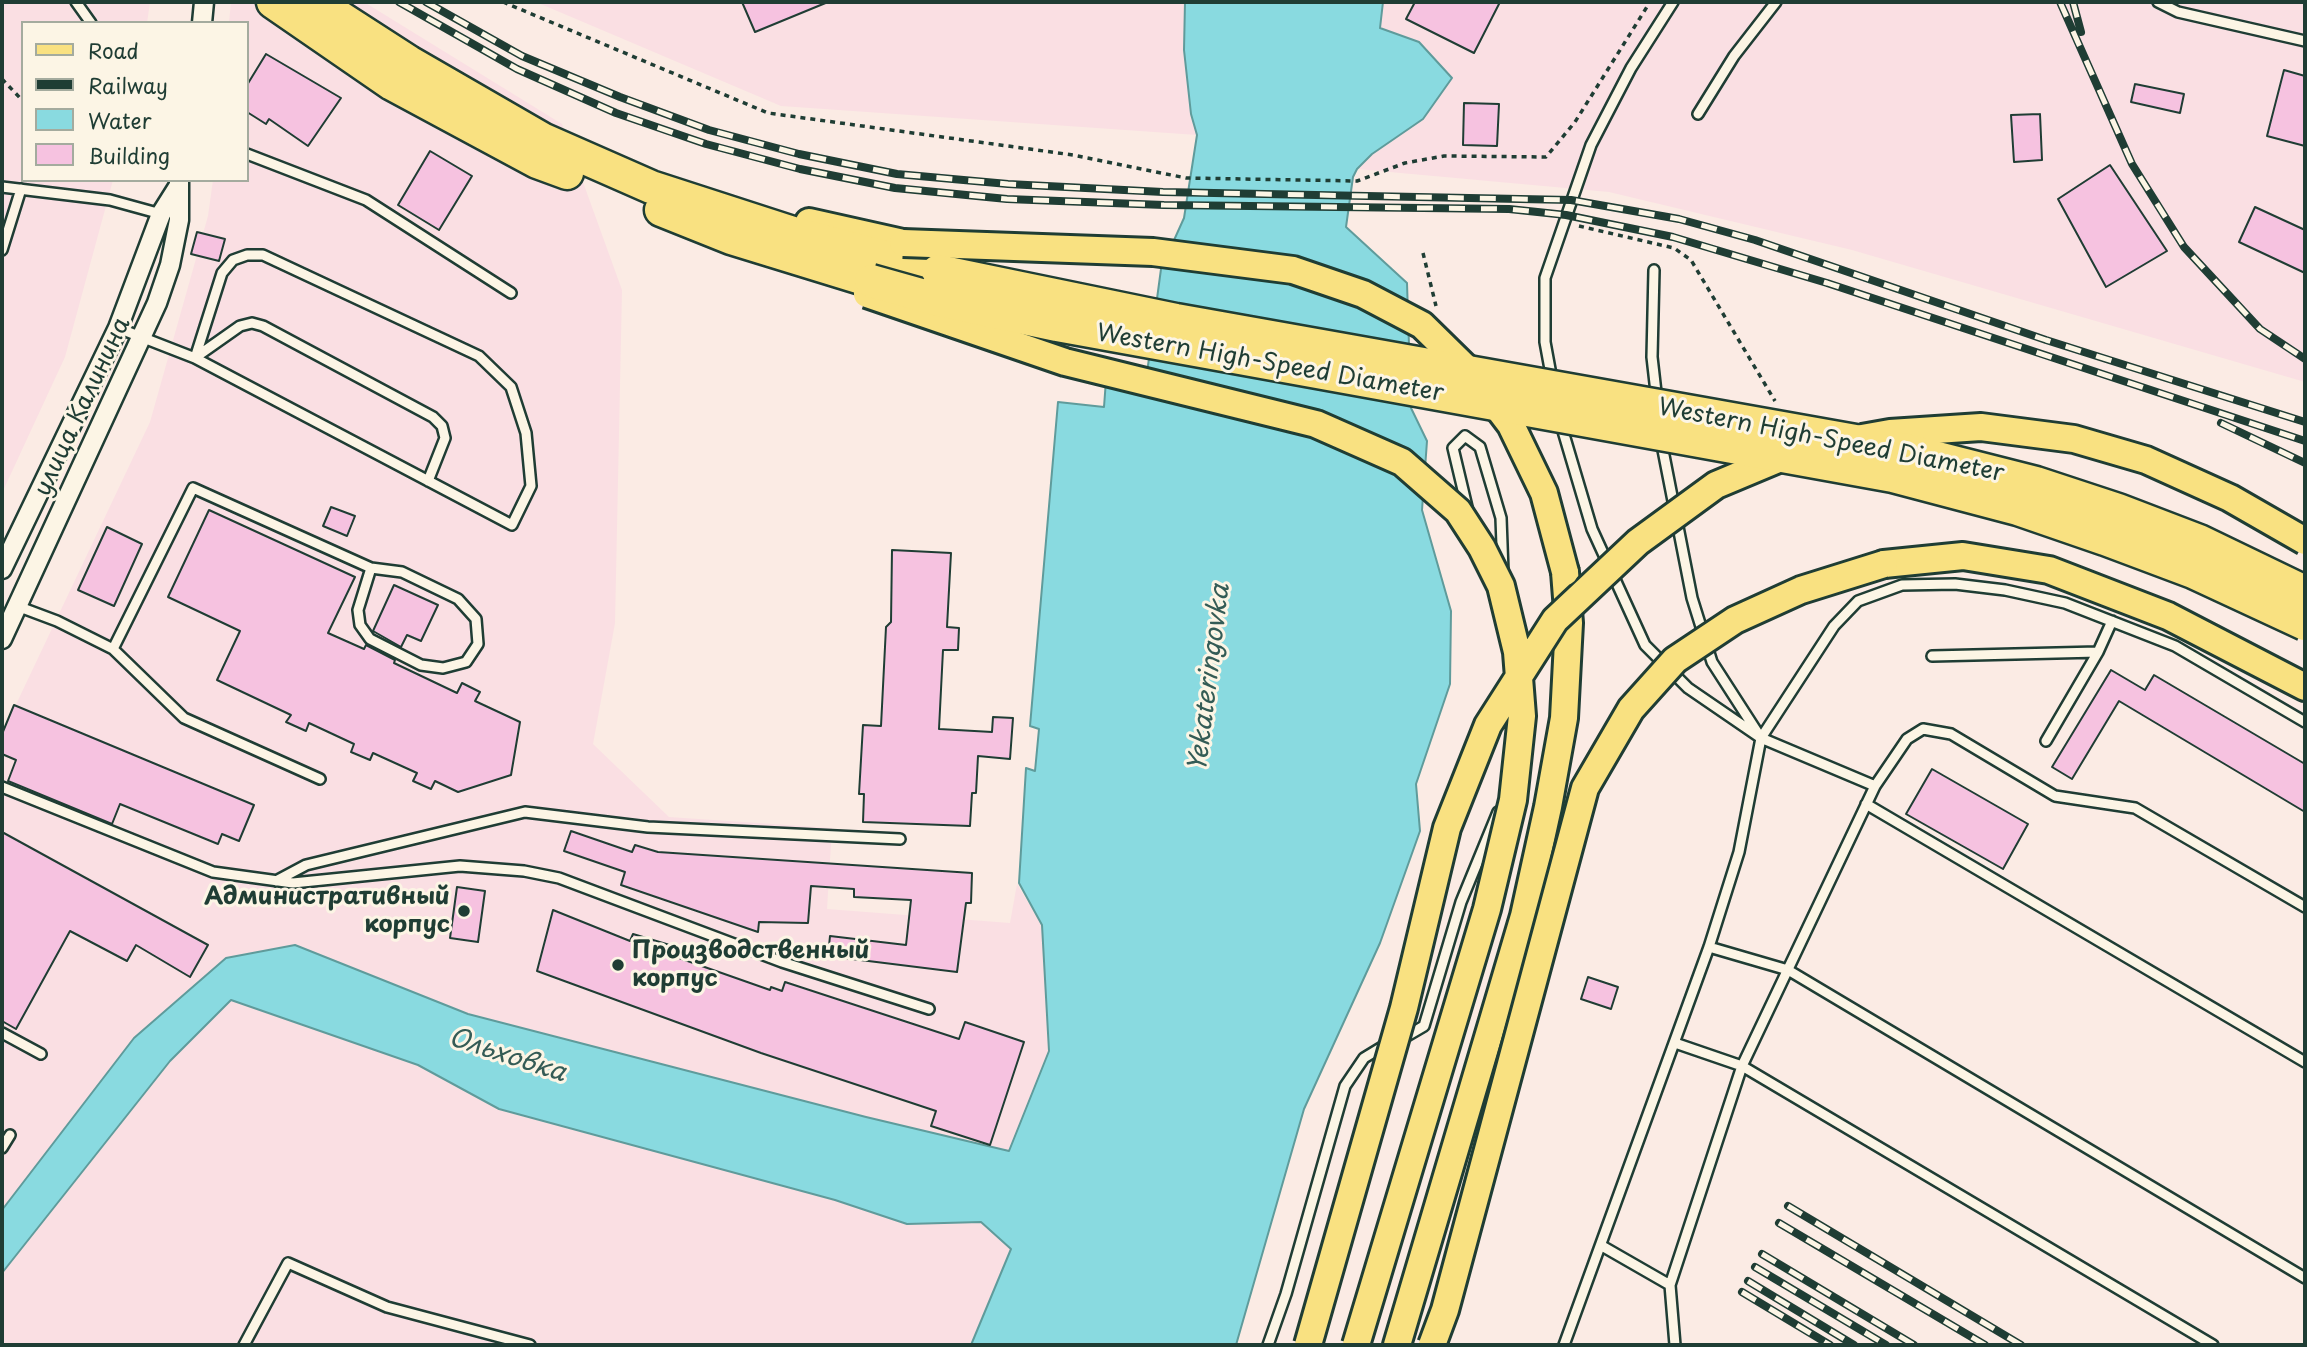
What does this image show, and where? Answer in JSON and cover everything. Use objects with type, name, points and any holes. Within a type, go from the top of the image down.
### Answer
[{"type":"highway","name":"Western High-Speed Diameter","points":[[273,2],[392,84],[537,162],[731,238],[935,299],[1057,326],[1893,477],[2018,509],[2105,539],[2193,572],[2305,624]]},
{"type":"highway","name":"Western High-Speed Diameter","points":[[316,2],[409,62],[544,140],[651,187],[793,233],[938,271],[1057,297],[1906,450],[2036,482],[2118,510],[2199,541],[2305,592]]},
{"type":"main road","points":[[651,187],[903,243],[1153,252],[1293,270],[1363,294],[1422,325],[1473,375],[1511,425],[1544,493],[1564,572],[1569,623],[1564,718],[1524,916],[1398,1345]]},
{"type":"main road","points":[[731,238],[865,294],[1065,362],[1316,424],[1402,462],[1458,511],[1482,548],[1501,586],[1517,652],[1522,716],[1513,800],[1487,909],[1356,1345]]},
{"type":"main road","points":[[1308,1345],[1404,1008],[1447,828],[1488,725],[1555,620],[1638,542],[1716,485],[1801,450],[1890,433],[1981,427],[2074,439],[2146,460],[2230,498],[2305,541]]},
{"type":"main road","points":[[1432,1345],[1445,1310],[1585,788],[1631,709],[1675,660],[1735,620],[1801,590],[1884,564],[1963,556],[2049,570],[2110,591],[2168,616],[2305,687]]},
{"type":"street","points":[[202,21],[204,2]]},
{"type":"street","name":"улица Калинина","points":[[2,569],[118,328],[161,214],[178,184]]},
{"type":"street","name":"улица Калинина","points":[[4,632],[143,339],[170,265],[178,220],[178,184]]},
{"type":"lane","points":[[76,2],[90,21]]},
{"type":"lane","points":[[1673,2],[1631,68],[1591,145],[1545,278],[1545,342],[1564,442],[1592,529],[1645,645],[1688,688],[1761,738],[1875,786]]},
{"type":"lane","points":[[1698,114],[1734,57],[1776,2]]},
{"type":"lane","points":[[2158,2],[2178,12],[2305,41]]},
{"type":"lane","points":[[248,154],[366,200],[511,293]]},
{"type":"lane","points":[[2,187],[110,200],[161,214]]},
{"type":"lane","points":[[2,250],[21,189]]},
{"type":"lane","points":[[118,328],[195,358],[512,525],[531,486],[526,433],[510,387],[479,356],[263,255],[247,255],[233,260],[222,273],[195,358]]},
{"type":"lane","points":[[1654,270],[1652,358],[1658,412]]},
{"type":"lane","points":[[195,358],[240,326],[252,323],[263,326],[433,417],[442,426],[445,438],[428,481]]},
{"type":"lane","points":[[1660,425],[1664,466],[1692,598],[1712,662],[1761,738]]},
{"type":"lane","points":[[1506,635],[1471,524],[1453,448],[1465,436],[1480,447],[1501,518],[1506,635],[1508,718]]},
{"type":"lane","points":[[1811,460],[1955,504]]},
{"type":"lane","points":[[113,649],[193,488],[371,568],[402,572],[458,599],[476,619],[478,644],[466,662],[443,668],[421,665],[370,639],[360,625],[358,610],[371,568]]},
{"type":"lane","points":[[2060,535],[2217,583],[2305,616]]},
{"type":"lane","points":[[1564,1345],[1709,947],[1739,852],[1761,738],[1834,626],[1858,601],[1902,585],[1955,584],[2005,590],[2065,603],[2175,646],[2305,722]]},
{"type":"lane","points":[[17,606],[57,621],[113,649],[184,718],[320,779]]},
{"type":"lane","points":[[2046,741],[2098,652],[2112,621]]},
{"type":"lane","points":[[1932,656],[2098,652]]},
{"type":"lane","points":[[1675,1345],[1670,1285],[1742,1066],[1875,786],[1907,739],[1923,729],[1951,734],[2054,796],[2136,808],[2305,907]]},
{"type":"lane","points":[[1268,1345],[1286,1294],[1345,1086],[1364,1058],[1383,1045],[1408,1038],[1424,1026],[1461,902],[1506,793],[1508,743]]},
{"type":"lane","points":[[2,787],[213,872],[293,883],[460,866],[524,871],[559,878],[782,962],[929,1009]]},
{"type":"lane","points":[[1866,804],[2305,1062]]},
{"type":"lane","points":[[276,881],[306,865],[525,812],[648,827],[900,839]]},
{"type":"lane","points":[[1709,947],[1788,970],[2305,1278]]},
{"type":"lane","points":[[2,1033],[41,1054]]},
{"type":"lane","points":[[1675,1043],[1742,1066],[2213,1345]]},
{"type":"lane","points":[[2,1148],[10,1135]]},
{"type":"lane","points":[[1601,1246],[1670,1285]]},
{"type":"lane","points":[[244,1345],[288,1263],[387,1307],[530,1345]]},
{"type":"path","points":[[503,2],[768,113],[1073,155],[1186,178],[1357,181],[1405,163],[1444,156],[1546,157],[1575,122],[1650,2]]},
{"type":"path","points":[[2,79],[21,99]]},
{"type":"path","points":[[1563,222],[1674,248],[1691,260],[1776,401]]},
{"type":"shaded area","points":[[2,2],[150,2],[147,21],[21,21],[21,182],[112,182],[65,357],[2,493]]},
{"type":"shaded area","points":[[231,2],[364,2],[562,124],[622,290],[615,623],[593,744],[669,817],[832,828],[827,909],[1010,923],[1017,884],[1042,925],[1049,1051],[1009,1151],[866,1117],[468,1014],[295,945],[226,958],[2,1210],[2,734],[150,422],[208,216],[213,182],[248,182],[248,21],[229,21]]},
{"type":"shaded area","points":[[536,2],[1185,2],[1184,50],[1191,114],[1197,135],[781,106]]},
{"type":"shaded area","points":[[1383,2],[2305,2],[2305,382],[1852,250],[1609,192],[1357,169],[1372,154],[1423,119],[1419,42],[1380,28]]},
{"type":"shaded area","points":[[231,1000],[418,1065],[499,1110],[835,1200],[907,1224],[981,1222],[1011,1248],[971,1345],[2,1345],[2,1273],[170,1061]]},
{"type":"water","points":[[1185,2],[1383,2],[1380,28],[1419,42],[1452,78],[1423,119],[1372,154],[1357,169],[1353,177],[1346,227],[1407,283],[1411,408],[1427,441],[1422,510],[1451,611],[1450,684],[1416,784],[1420,831],[1380,943],[1304,1109],[1236,1345],[971,1345],[1011,1249],[981,1222],[907,1224],[835,1200],[499,1109],[418,1065],[231,1000],[170,1061],[2,1273],[2,1210],[134,1038],[226,958],[295,945],[468,1014],[866,1117],[1009,1151],[1049,1051],[1042,925],[1019,883],[1026,768],[1035,771],[1039,729],[1030,726],[1058,402],[1104,407],[1106,380],[1147,373],[1161,269],[1184,218],[1197,135],[1191,114],[1184,50]]},
{"type":"building","points":[[742,2],[828,2],[755,32]]},
{"type":"building","points":[[1415,2],[1500,2],[1474,53],[1406,19]]},
{"type":"building","points":[[266,54],[341,98],[308,146],[269,119],[266,124],[248,113],[248,83]]},
{"type":"building","points":[[2284,70],[2305,76],[2305,146],[2267,136]]},
{"type":"building","points":[[2135,84],[2184,94],[2180,113],[2131,102]]},
{"type":"building","points":[[1464,103],[1499,104],[1497,146],[1463,145]]},
{"type":"building","points":[[2040,114],[2042,160],[2014,162],[2011,115]]},
{"type":"building","points":[[430,151],[472,176],[439,230],[398,205]]},
{"type":"building","points":[[2110,165],[2167,251],[2106,287],[2058,199]]},
{"type":"building","points":[[2255,207],[2305,230],[2305,273],[2239,242]]},
{"type":"building","points":[[197,232],[225,239],[219,261],[191,254]]},
{"type":"building","points":[[331,507],[355,516],[347,536],[323,526]]},
{"type":"building","points":[[209,510],[355,577],[328,633],[364,649],[366,645],[395,660],[394,663],[457,693],[462,683],[480,692],[475,701],[520,722],[511,775],[458,792],[435,781],[431,789],[413,781],[417,773],[373,753],[370,760],[351,752],[354,744],[309,723],[306,731],[286,722],[291,715],[217,680],[240,631],[168,597]]},
{"type":"building","points":[[107,527],[142,544],[114,606],[78,590]]},
{"type":"building","points":[[892,550],[951,553],[947,627],[959,628],[958,650],[943,650],[939,729],[992,732],[993,717],[1013,718],[1010,759],[978,756],[976,793],[972,793],[970,826],[863,822],[864,794],[859,794],[863,725],[881,726],[886,627],[891,622]]},
{"type":"building","points":[[394,585],[438,605],[421,641],[407,635],[401,647],[373,631]]},
{"type":"building","points":[[2111,670],[2145,690],[2154,675],[2305,764],[2305,812],[2119,701],[2072,779],[2052,767]]},
{"type":"building","points":[[14,705],[254,805],[239,841],[222,834],[218,844],[120,804],[112,824],[8,781],[16,760],[2,754],[2,734]]},
{"type":"building","points":[[1932,769],[2028,824],[2003,869],[1906,814]]},
{"type":"building","points":[[571,831],[632,852],[635,845],[658,852],[972,873],[971,903],[966,903],[957,972],[828,956],[830,936],[906,945],[911,900],[854,897],[854,889],[811,886],[808,923],[759,922],[758,932],[621,885],[625,872],[564,851]]},
{"type":"building","points":[[2,832],[208,945],[190,977],[136,945],[127,961],[70,931],[16,1029],[2,1021]]},
{"type":"building","name":"Административный корпус","points":[[457,887],[485,891],[478,942],[450,938]]},
{"type":"building","points":[[553,910],[630,941],[633,934],[683,949],[679,958],[770,990],[771,987],[782,991],[785,982],[959,1039],[965,1022],[1024,1042],[990,1145],[931,1126],[936,1111],[761,1053],[537,971]]},
{"type":"building","points":[[1588,977],[1618,987],[1611,1009],[1581,999]]},
{"type":"railway","points":[[399,2],[517,69],[616,113],[706,144],[800,169],[895,188],[1007,199],[1164,205],[1509,209],[1566,215],[1673,237],[1827,283],[2305,441]]},
{"type":"railway","points":[[426,2],[522,56],[620,97],[709,130],[799,154],[897,174],[1008,184],[1163,192],[1571,200],[1679,219],[1755,240],[2046,340],[2305,422]]},
{"type":"railway","points":[[2060,2],[2132,164],[2184,247],[2260,329],[2305,359]]},
{"type":"railway","points":[[2073,2],[2081,32]]},
{"type":"railway","points":[[2221,423],[2305,463]]},
{"type":"railway","points":[[1788,1206],[2021,1345]]},
{"type":"railway","points":[[1779,1223],[1985,1345]]},
{"type":"railway","points":[[1762,1254],[1914,1345]]},
{"type":"railway","points":[[1755,1267],[1886,1345]]},
{"type":"railway","points":[[1748,1281],[1854,1345]]},
{"type":"railway","points":[[1742,1292],[1830,1345]]},
{"type":"place","name":"Административный корпус","points":[[464,911]]},
{"type":"place","name":"Производственный корпус","points":[[618,965]]},
{"type":"water label","name":"Yekateringovka","points":[[1210,678]]},
{"type":"water label","name":"Ольховка","points":[[507,1056]]}]
